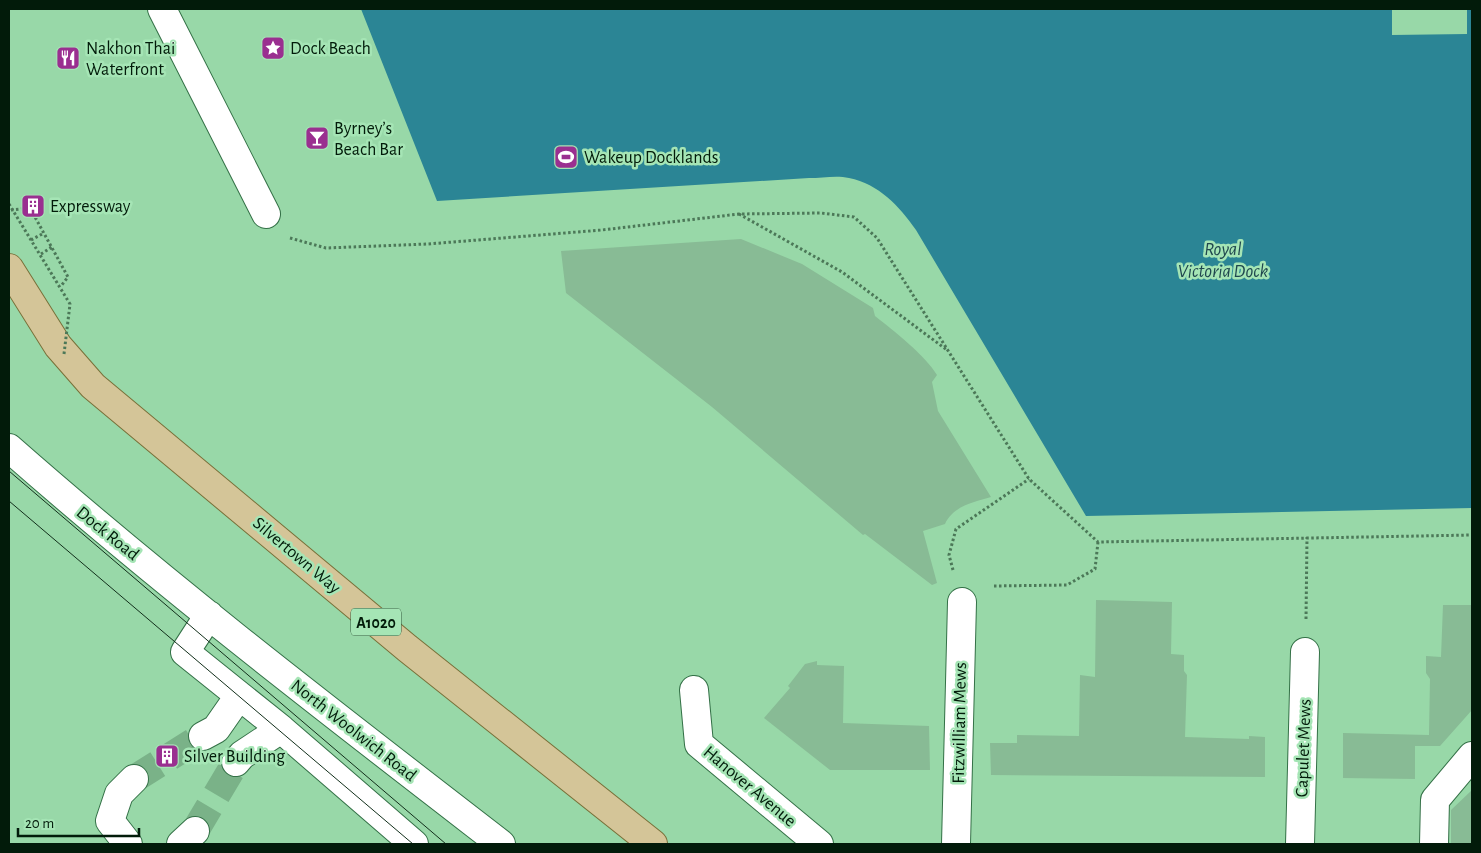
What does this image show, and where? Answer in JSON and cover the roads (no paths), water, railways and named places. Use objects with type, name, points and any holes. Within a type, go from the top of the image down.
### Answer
[{"type":"main road","name":"Silvertown Way","points":[[9,268],[28,302],[64,354],[93,386],[407,648],[653,844]]},
{"type":"street","points":[[162,9],[266,214]]},
{"type":"street","name":"Dock Road","points":[[14,461],[79,510],[209,615]]},
{"type":"street","name":"Fitzwilliam Mews","points":[[956,844],[960,594]]},
{"type":"street","points":[[209,615],[185,652],[281,729],[414,844]]},
{"type":"street","name":"North Woolwich Road","points":[[209,615],[501,844]]},
{"type":"street","name":"Capulet Mews","points":[[1300,844],[1305,652]]},
{"type":"street","name":"Hanover Avenue","points":[[694,690],[698,744],[819,844]]},
{"type":"street","points":[[203,736],[216,729],[239,696]]},
{"type":"street","points":[[236,762],[242,755],[281,729]]},
{"type":"street","points":[[1434,844],[1435,800],[1472,756]]},
{"type":"street","points":[[128,844],[110,821],[119,794],[134,779]]},
{"type":"water","name":"Royal Victoria Dock","points":[[361,9],[1472,9],[1472,508],[1086,516],[916,230],[903,213],[879,191],[860,181],[844,177],[834,177],[437,201]]},
{"type":"tunnel","points":[[134,779],[203,736]]},
{"type":"tunnel","points":[[195,831],[236,762]]},
{"type":"tram line","points":[[9,471],[446,844]]},
{"type":"tram line","points":[[9,501],[413,844]]},
{"type":"place","name":"Dock Beach","points":[[273,48]]},
{"type":"place","name":"Nakhon Thai Waterfront","points":[[68,58]]},
{"type":"place","name":"Byrney’s Beach Bar","points":[[317,138]]},
{"type":"place","name":"Wakeup Docklands","points":[[566,157]]},
{"type":"place","name":"Expressway","points":[[33,206]]},
{"type":"place","name":"Silver Building","points":[[167,756]]}]
